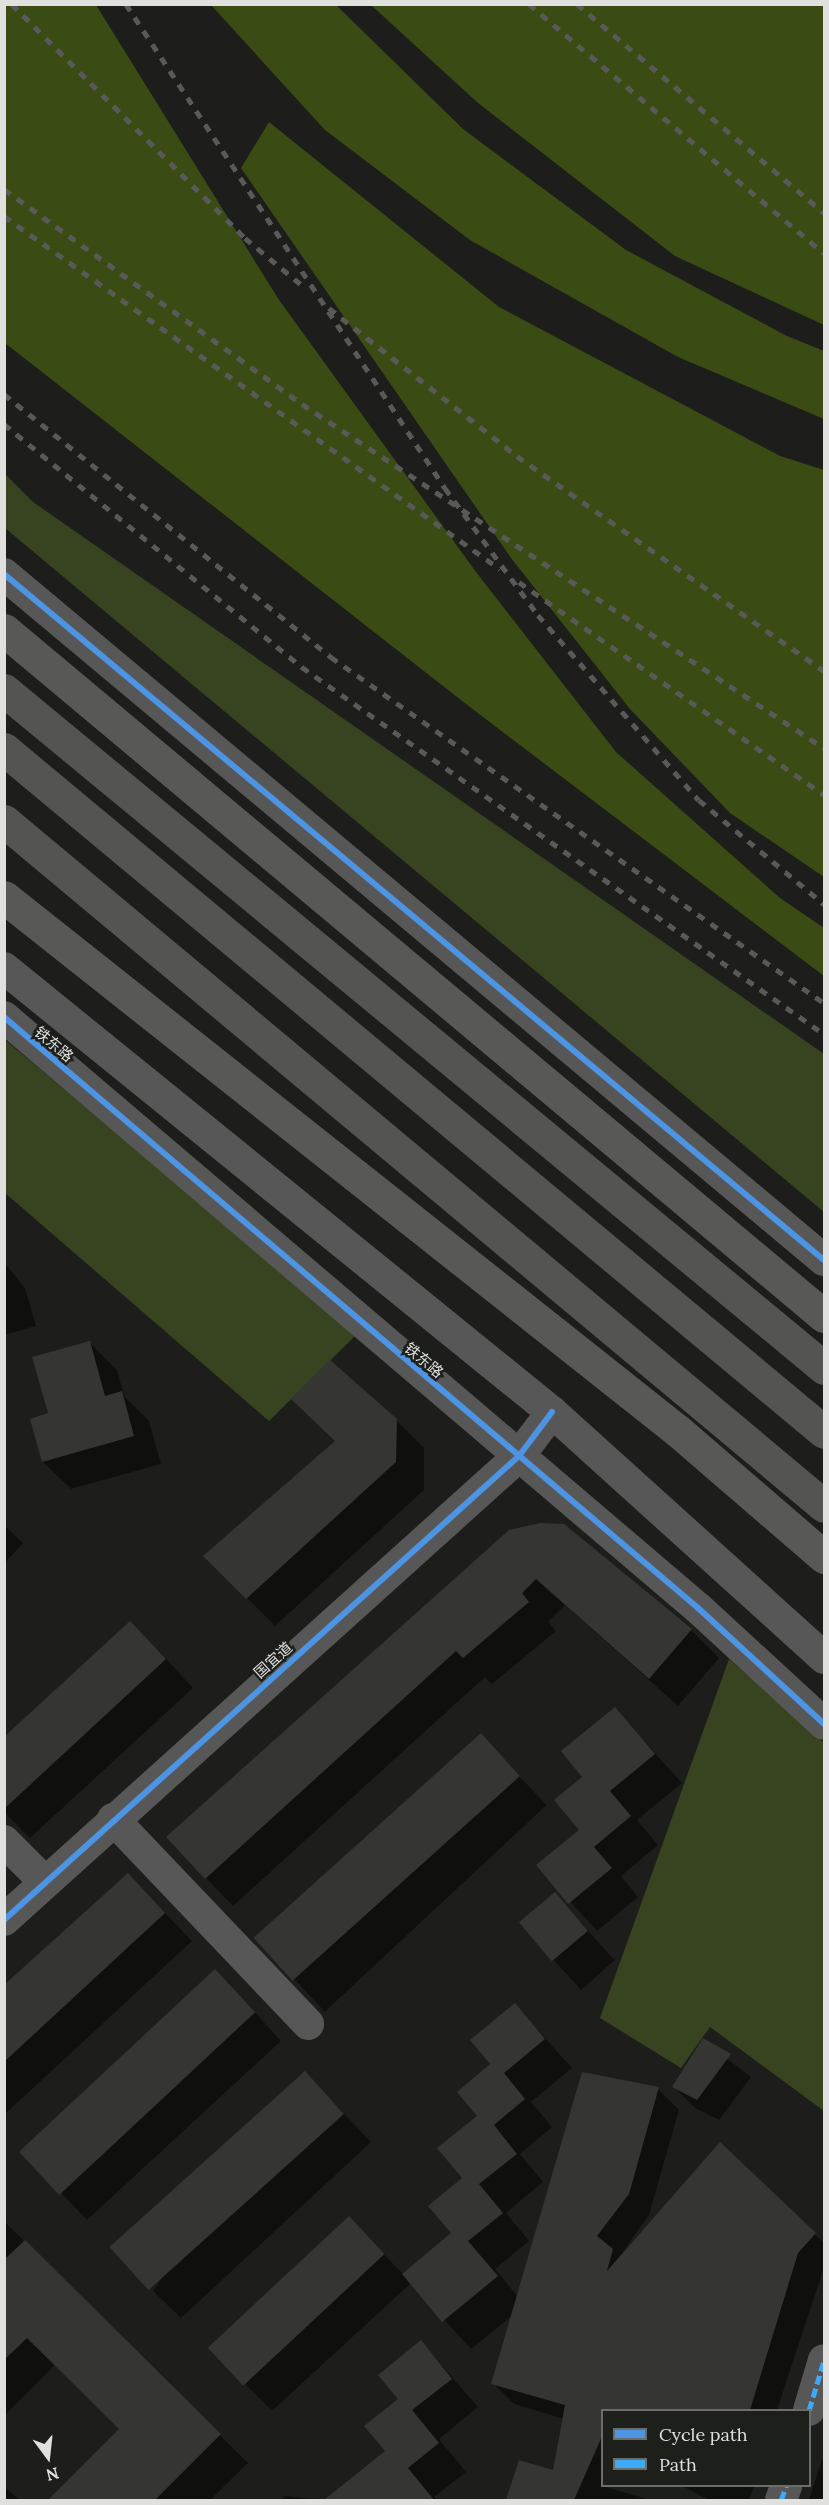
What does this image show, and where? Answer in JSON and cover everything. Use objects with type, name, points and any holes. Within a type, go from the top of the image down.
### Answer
[{"type":"highway","points":[[4,690],[825,1368]]},
{"type":"highway","points":[[4,749],[825,1432]]},
{"type":"highway","points":[[4,821],[825,1506]]},
{"type":"main road","points":[[4,630],[825,1316]]},
{"type":"main road","points":[[4,897],[678,1431],[825,1557]]},
{"type":"street","points":[[4,574],[825,1260]]},
{"type":"street","name":"铁东路","points":[[4,968],[552,1412],[825,1658]]},
{"type":"street","name":"铁东路","points":[[4,1017],[519,1456],[825,1724]]},
{"type":"street","name":"国宜道","points":[[4,1920],[113,1819],[519,1456],[552,1412]]},
{"type":"street","points":[[113,1819],[308,2024]]},
{"type":"street","points":[[4,1842],[45,1882]]},
{"type":"street","points":[[809,2409],[825,2360]]},
{"type":"green space","points":[[4,5],[96,5],[279,300],[476,572],[616,752],[780,898],[824,928],[824,976],[466,704],[5,343]]},
{"type":"green space","points":[[211,5],[336,5],[463,129],[626,250],[787,336],[824,351],[824,419],[678,357],[470,240],[325,130]]},
{"type":"green space","points":[[371,5],[824,5],[824,325],[675,256],[478,103]]},
{"type":"green space","points":[[269,122],[499,307],[780,456],[824,470],[824,877],[730,813],[630,709],[511,558],[241,168]]},
{"type":"green space","points":[[5,474],[33,502],[824,1054],[824,1212],[5,528]]},
{"type":"green space","points":[[4,1039],[357,1334],[269,1421],[5,1193]]},
{"type":"green space","points":[[729,1659],[824,1743],[824,2111],[710,2027],[681,2068],[600,2018]]},
{"type":"building","points":[[90,1341],[105,1396],[122,1391],[134,1436],[42,1462],[30,1419],[48,1413],[32,1357]]},
{"type":"building","points":[[330,1360],[397,1419],[396,1462],[246,1599],[203,1556],[335,1441],[291,1399]]},
{"type":"building","points":[[540,1523],[564,1524],[692,1629],[649,1679],[536,1579],[522,1593],[529,1602],[463,1658],[456,1651],[205,1879],[166,1837],[509,1530]]},
{"type":"building","points":[[130,1621],[166,1659],[4,1809],[4,1737]]},
{"type":"building","points":[[615,1707],[655,1754],[610,1791],[631,1816],[594,1847],[612,1868],[568,1904],[536,1865],[579,1830],[554,1800],[582,1777],[561,1751]]},
{"type":"building","points":[[481,1733],[520,1776],[292,1981],[254,1938]]},
{"type":"building","points":[[128,1873],[165,1913],[4,2062],[4,1985]]},
{"type":"building","points":[[555,1892],[588,1931],[552,1961],[519,1922]]},
{"type":"building","points":[[215,1969],[255,2012],[59,2195],[19,2152]]},
{"type":"building","points":[[515,2003],[545,2039],[504,2073],[525,2099],[494,2125],[517,2154],[479,2184],[503,2213],[468,2241],[498,2276],[442,2322],[402,2274],[451,2233],[428,2206],[462,2178],[437,2148],[477,2116],[457,2092],[490,2064],[470,2040]]},
{"type":"building","points":[[703,2038],[731,2054],[697,2100],[672,2087]]},
{"type":"building","points":[[305,2071],[344,2114],[148,2290],[110,2247]]},
{"type":"building","points":[[582,2072],[659,2087],[629,2194],[597,2236],[613,2249],[607,2271],[720,2142],[816,2233],[798,2253],[750,2409],[601,2409],[601,2439],[574,2500],[506,2500],[519,2460],[553,2470],[565,2405],[491,2384]]},
{"type":"building","points":[[349,2216],[384,2254],[243,2386],[208,2348]]},
{"type":"building","points":[[25,2240],[221,2434],[155,2500],[48,2500],[119,2429],[27,2338],[4,2360],[4,2260]]},
{"type":"building","points":[[421,2340],[452,2379],[412,2410],[439,2443],[408,2468],[434,2500],[324,2500],[385,2451],[364,2426],[398,2399],[378,2375]]},
{"type":"railway","points":[[12,4],[245,238],[303,286]]},
{"type":"railway","points":[[126,4],[445,488],[538,615],[699,800],[824,904]]},
{"type":"railway","points":[[529,4],[824,253]]},
{"type":"railway","points":[[577,4],[824,213]]},
{"type":"railway","points":[[4,189],[302,404],[824,748]]},
{"type":"railway","points":[[4,216],[500,569]]},
{"type":"railway","points":[[329,308],[517,456],[824,671]]},
{"type":"railway","points":[[4,394],[331,657],[824,1003]]},
{"type":"railway","points":[[4,424],[302,667],[824,1034]]},
{"type":"railway","points":[[519,582],[824,795]]},
{"type":"marked path","points":[[809,2409],[824,2360]]},
{"type":"marked path","points":[[781,2500],[786,2487]]},
{"type":"cycle path","points":[[4,574],[824,1260]]},
{"type":"cycle path","points":[[4,1017],[698,1608],[824,1724]]},
{"type":"cycle path","points":[[4,1920],[519,1456],[552,1412]]}]
